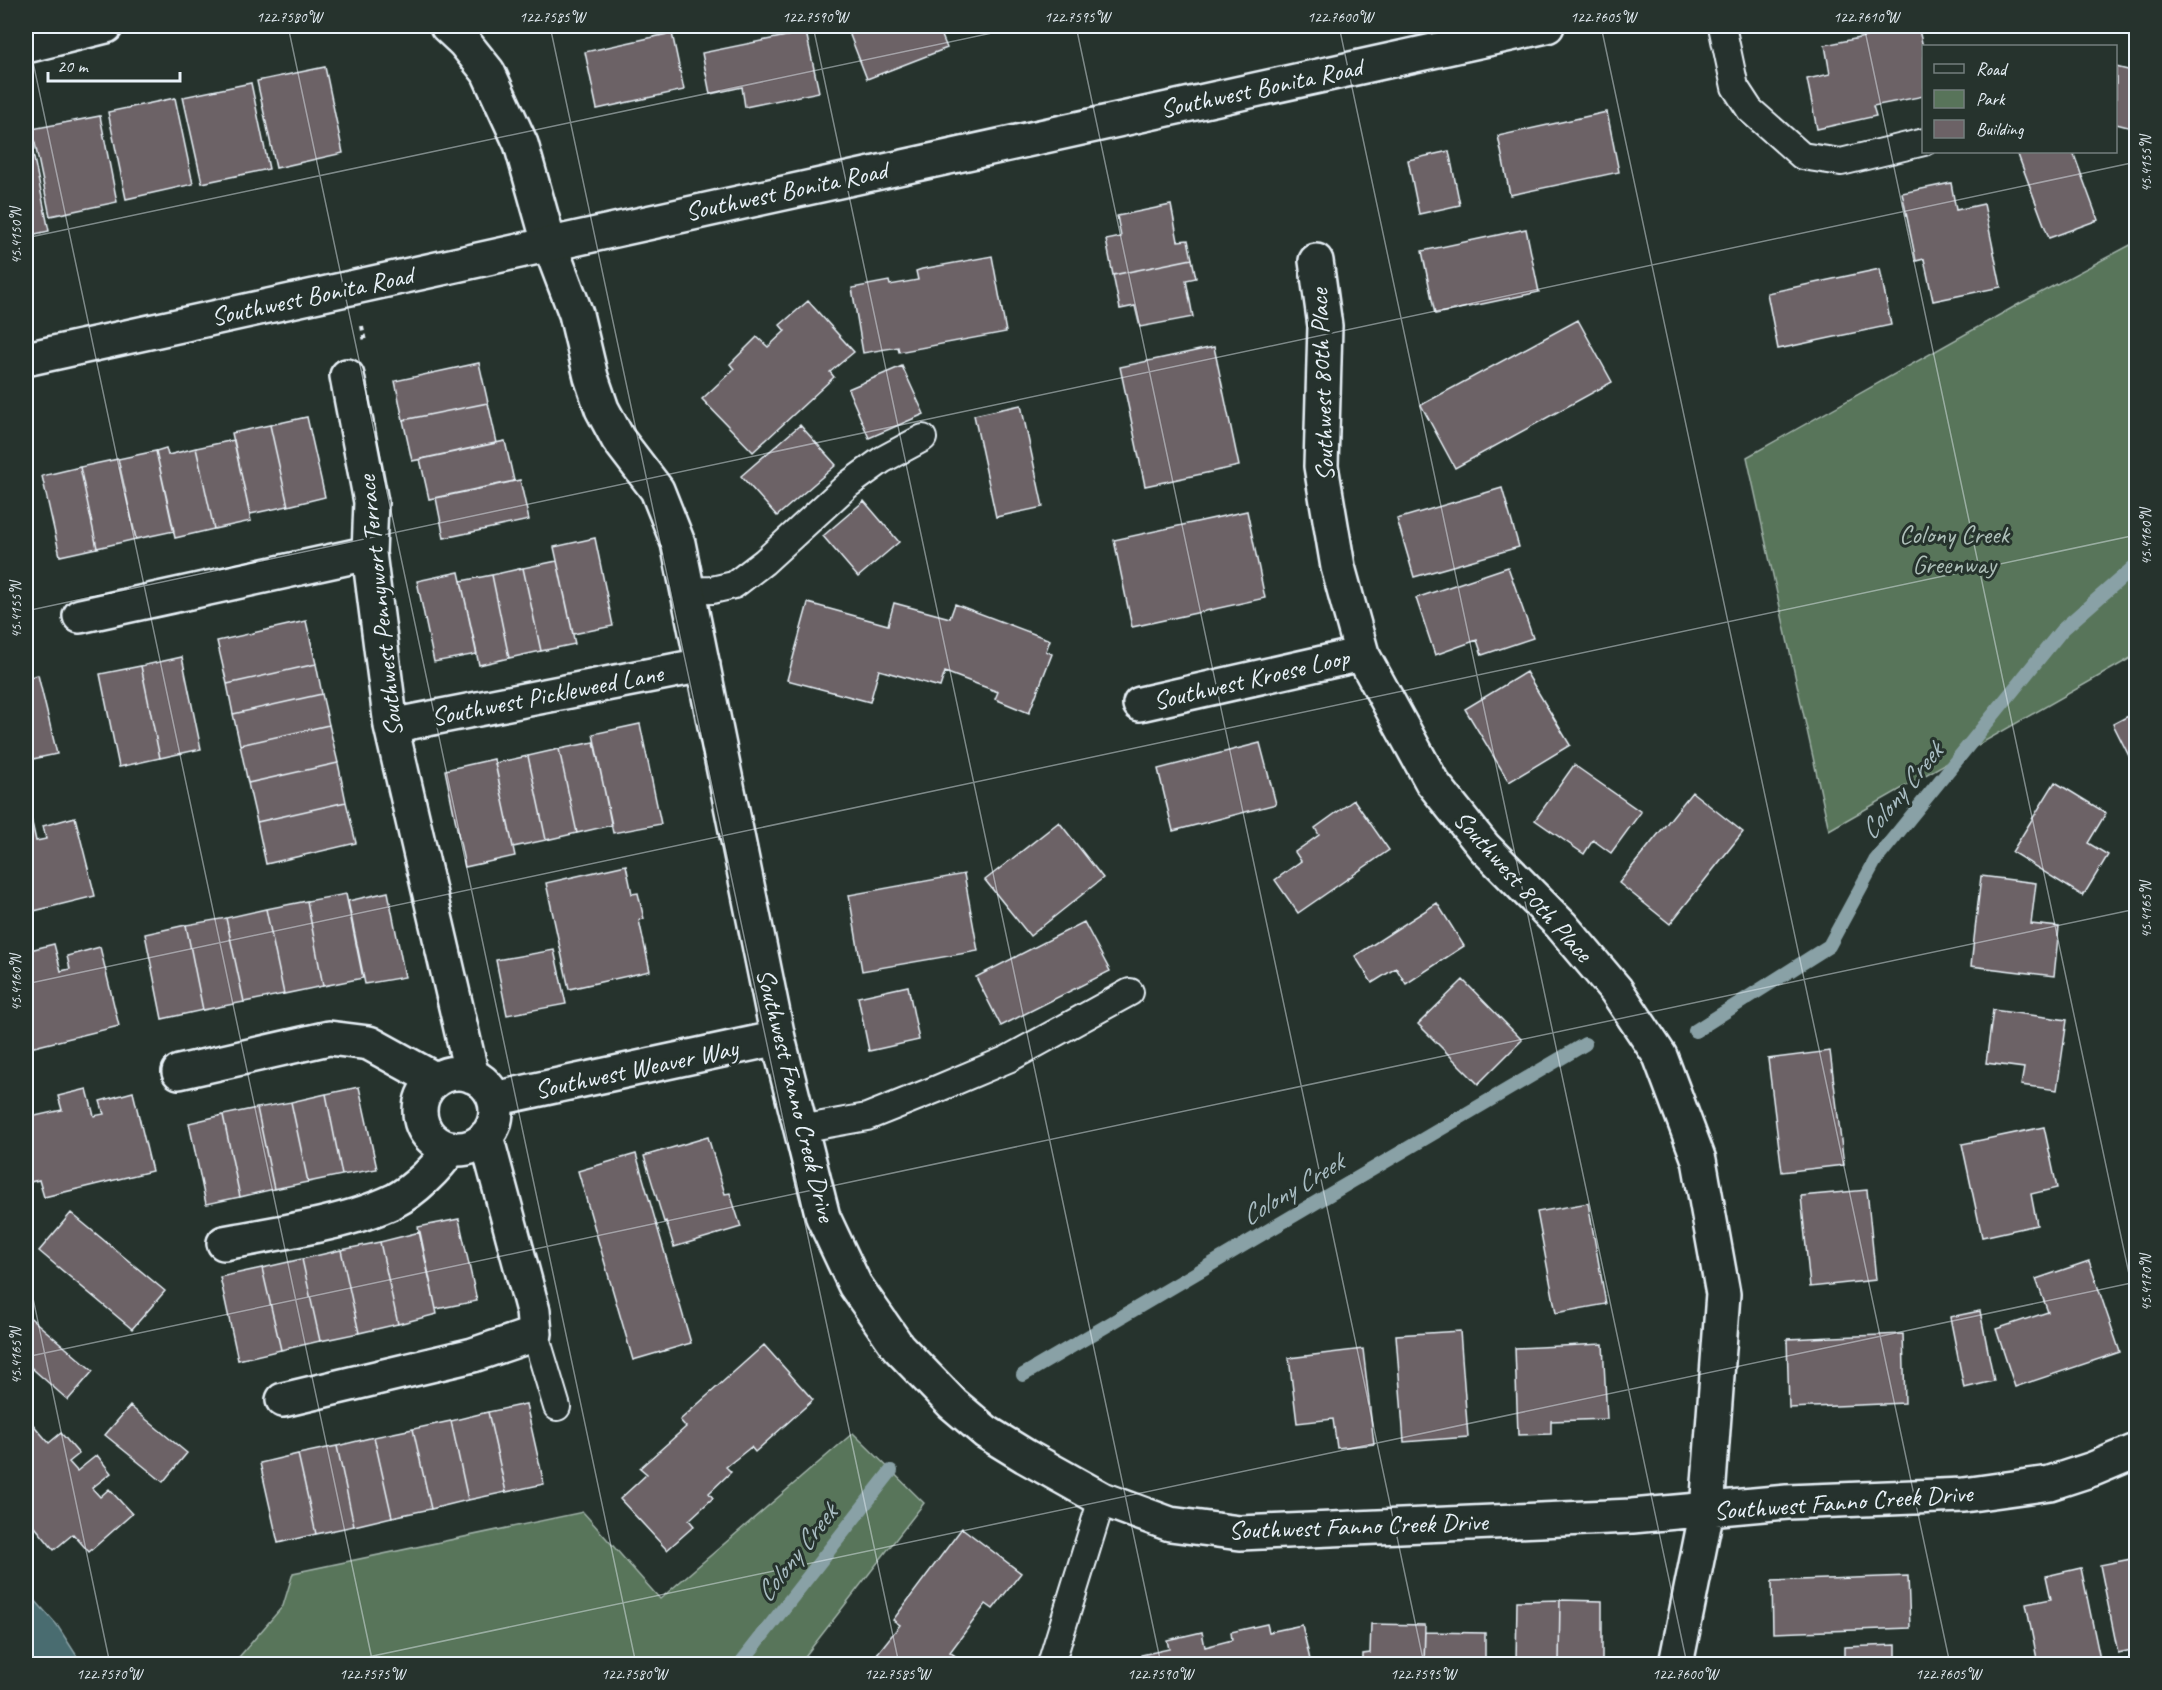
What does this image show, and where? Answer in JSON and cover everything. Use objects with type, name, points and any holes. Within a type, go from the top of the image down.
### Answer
[{"type":"street","points":[[26,45],[106,26]]},
{"type":"street","name":"Southwest Bonita Road","points":[[26,358],[1547,26]]},
{"type":"street","name":"Southwest Fanno Creek Drive","points":[[465,31],[488,72],[521,144],[549,243],[576,314],[591,377],[602,409],[618,439],[657,490],[678,543],[778,1038],[824,1217],[855,1285],[898,1347],[953,1404],[986,1432],[1102,1498],[1170,1524],[1240,1533],[1632,1516],[1788,1502],[1964,1495],[2006,1491],[2050,1483],[2093,1469],[2136,1451]]},
{"type":"street","name":"Southwest 80th Place","points":[[1316,261],[1325,326],[1321,466],[1338,567],[1362,654],[1432,782],[1484,847],[1561,925],[1616,990],[1660,1056],[1699,1160],[1723,1294],[1707,1510],[1676,1665]]},
{"type":"street","name":"Southwest Pennywort Terrace","points":[[347,376],[371,502],[369,553],[391,726],[472,1076]]},
{"type":"street","points":[[80,616],[369,553]]},
{"type":"street","name":"Southwest Kroese Loop","points":[[1140,704],[1362,654]]},
{"type":"street","name":"Southwest Pickleweed Lane","points":[[391,726],[702,665]]},
{"type":"street","points":[[179,1072],[329,1038],[369,1043],[436,1080]]},
{"type":"street","name":"Southwest Weaver Way","points":[[494,1100],[778,1038]]},
{"type":"street","points":[[449,1074],[472,1076],[485,1084],[494,1100],[496,1115],[492,1128],[486,1136],[471,1147],[451,1148],[435,1141],[428,1134],[422,1122],[420,1108],[422,1098],[436,1080],[449,1074]]},
{"type":"street","points":[[283,1400],[473,1355],[535,1334],[533,1311],[486,1136]]},
{"type":"street","points":[[224,1243],[340,1220],[394,1201],[418,1184],[451,1148]]},
{"type":"lane","points":[[1722,26],[1735,87],[1750,110],[1802,156],[1841,162],[1922,142]]},
{"type":"lane","points":[[687,591],[712,590],[734,585],[764,562],[849,484],[882,460],[923,438]]},
{"type":"lane","points":[[800,1129],[867,1117],[937,1089],[1008,1059],[1130,992]]},
{"type":"lane","points":[[535,1334],[557,1407]]},
{"type":"lane","points":[[1052,1665],[1102,1498]]},
{"type":"path","points":[[347,376],[370,362],[354,287]]},
{"type":"green space","name":"Colony Creek Greenway","points":[[2136,242],[2136,655],[1829,830],[1747,457],[2019,304]]},
{"type":"green space","points":[[853,1433],[924,1503],[799,1664],[233,1664],[283,1606],[293,1573],[583,1512],[660,1599]]},
{"type":"water","points":[[26,1590],[57,1625],[82,1664],[26,1664]]},
{"type":"building","points":[[858,26],[938,26],[947,48],[867,79],[848,30]]},
{"type":"building","points":[[1918,26],[1923,45],[1922,96],[1873,106],[1876,116],[1817,129],[1807,79],[1830,74],[1825,45]]},
{"type":"building","points":[[806,32],[819,92],[745,107],[742,87],[710,94],[702,53]]},
{"type":"building","points":[[672,33],[684,90],[597,109],[585,52]]},
{"type":"building","points":[[325,67],[343,153],[276,168],[257,81]]},
{"type":"building","points":[[2117,67],[2136,72],[2136,110],[2132,128],[2117,124]]},
{"type":"building","points":[[251,83],[269,169],[202,183],[183,97]]},
{"type":"building","points":[[175,98],[193,184],[126,199],[108,112]]},
{"type":"building","points":[[1607,112],[1619,172],[1510,195],[1498,136]]},
{"type":"building","points":[[100,116],[117,202],[50,216],[32,129]]},
{"type":"building","points":[[31,144],[49,231],[26,236],[26,145]]},
{"type":"building","points":[[1449,151],[1460,205],[1419,214],[1408,160]]},
{"type":"building","points":[[2017,153],[2073,153],[2098,220],[2049,238]]},
{"type":"building","points":[[1951,183],[1956,210],[1984,204],[2001,287],[1933,301],[1924,259],[1916,261],[1902,193]]},
{"type":"building","points":[[1171,205],[1178,241],[1188,240],[1192,259],[1113,275],[1106,240],[1121,237],[1117,216]]},
{"type":"building","points":[[1526,229],[1539,292],[1435,314],[1422,251]]},
{"type":"building","points":[[992,256],[1006,332],[899,352],[898,347],[863,353],[852,288],[889,281],[890,285],[918,280],[916,271],[922,269]]},
{"type":"building","points":[[1192,259],[1196,278],[1186,280],[1193,317],[1140,327],[1135,306],[1120,309],[1113,275]]},
{"type":"building","points":[[1880,269],[1891,325],[1778,349],[1767,293]]},
{"type":"building","points":[[808,301],[854,352],[830,372],[834,377],[753,452],[702,399],[734,369],[730,364],[757,337],[768,347],[785,331],[780,325]]},
{"type":"building","points":[[1578,320],[1612,382],[1455,468],[1421,405]]},
{"type":"building","points":[[1214,347],[1239,466],[1145,486],[1120,367]]},
{"type":"building","points":[[479,363],[488,403],[403,420],[395,381]]},
{"type":"building","points":[[902,366],[924,414],[869,438],[848,389]]},
{"type":"building","points":[[488,403],[497,443],[412,461],[403,420]]},
{"type":"building","points":[[1021,405],[1043,507],[996,517],[974,415]]},
{"type":"building","points":[[307,417],[325,497],[288,506],[270,425]]},
{"type":"building","points":[[270,425],[288,506],[250,514],[232,433]]},
{"type":"building","points":[[800,425],[836,465],[777,516],[741,476]]},
{"type":"building","points":[[234,440],[251,521],[214,529],[196,448]]},
{"type":"building","points":[[505,441],[514,481],[429,499],[420,459]]},
{"type":"building","points":[[166,448],[168,455],[196,448],[214,529],[175,538],[156,451]]},
{"type":"building","points":[[156,451],[174,531],[136,539],[118,459]]},
{"type":"building","points":[[118,459],[136,539],[97,548],[80,467]]},
{"type":"building","points":[[80,467],[97,548],[60,556],[42,476]]},
{"type":"building","points":[[520,480],[529,520],[444,538],[436,498]]},
{"type":"building","points":[[1502,488],[1519,547],[1414,577],[1397,519]]},
{"type":"building","points":[[864,501],[899,542],[858,577],[823,536]]},
{"type":"building","points":[[1247,511],[1265,598],[1132,627],[1114,540]]},
{"type":"building","points":[[595,538],[613,626],[573,634],[554,547]]},
{"type":"building","points":[[557,561],[575,644],[541,651],[523,568]]},
{"type":"building","points":[[1508,567],[1533,638],[1482,655],[1477,640],[1435,655],[1416,598]]},
{"type":"building","points":[[523,568],[541,651],[509,658],[492,575]]},
{"type":"building","points":[[459,572],[477,654],[434,662],[417,581]]},
{"type":"building","points":[[492,575],[509,658],[479,665],[461,581]]},
{"type":"building","points":[[808,603],[888,625],[894,603],[950,618],[955,604],[1050,640],[1046,651],[1052,654],[1029,713],[995,699],[998,692],[945,672],[940,687],[879,670],[870,702],[787,680]]},
{"type":"building","points":[[306,621],[316,664],[227,684],[217,641]]},
{"type":"building","points":[[182,657],[201,749],[160,758],[141,666]]},
{"type":"building","points":[[316,664],[322,694],[233,714],[227,684]]},
{"type":"building","points":[[141,666],[160,758],[119,767],[100,674]]},
{"type":"building","points":[[1526,672],[1570,745],[1509,782],[1465,709]]},
{"type":"building","points":[[38,675],[57,754],[28,760],[26,678]]},
{"type":"building","points":[[322,694],[329,725],[240,745],[233,714]]},
{"type":"building","points":[[2136,712],[2136,770],[2113,724]]},
{"type":"building","points":[[640,724],[661,824],[613,833],[593,734]]},
{"type":"building","points":[[329,725],[338,763],[248,783],[240,745]]},
{"type":"building","points":[[594,742],[612,825],[577,833],[559,749]]},
{"type":"building","points":[[1260,743],[1276,804],[1173,831],[1158,769]]},
{"type":"building","points":[[559,749],[577,833],[546,840],[528,756]]},
{"type":"building","points":[[528,756],[546,840],[513,847],[495,763]]},
{"type":"building","points":[[494,759],[515,856],[465,867],[445,770]]},
{"type":"building","points":[[338,763],[346,802],[257,822],[248,783]]},
{"type":"building","points":[[1574,765],[1641,812],[1611,853],[1593,840],[1584,854],[1535,820]]},
{"type":"building","points":[[2055,782],[2106,813],[2088,843],[2108,855],[2083,896],[2012,852]]},
{"type":"building","points":[[1692,792],[1743,832],[1670,924],[1619,883]]},
{"type":"building","points":[[1354,800],[1389,850],[1298,913],[1275,880],[1301,861],[1295,852],[1319,835],[1315,828]]},
{"type":"building","points":[[346,802],[356,843],[266,864],[257,822]]},
{"type":"building","points":[[30,814],[36,841],[46,839],[43,826],[75,817],[95,896],[26,913],[26,815]]},
{"type":"building","points":[[1059,822],[1103,878],[1030,936],[985,880]]},
{"type":"building","points":[[626,865],[632,894],[638,893],[644,919],[639,920],[650,971],[569,989],[546,883]]},
{"type":"building","points":[[964,874],[978,951],[862,971],[849,895]]},
{"type":"building","points":[[1981,876],[2036,883],[2031,924],[2059,927],[2054,976],[1971,966]]},
{"type":"building","points":[[388,892],[405,977],[365,984],[348,901]]},
{"type":"building","points":[[346,894],[363,978],[323,986],[307,901]]},
{"type":"building","points":[[307,901],[323,986],[284,994],[266,909]]},
{"type":"building","points":[[1437,903],[1464,946],[1406,984],[1396,968],[1372,983],[1355,956]]},
{"type":"building","points":[[266,909],[284,994],[244,1002],[226,918]]},
{"type":"building","points":[[226,918],[244,1002],[203,1010],[186,925]]},
{"type":"building","points":[[1084,922],[1110,971],[1001,1026],[976,977]]},
{"type":"building","points":[[186,925],[203,1010],[162,1019],[145,934]]},
{"type":"building","points":[[54,944],[61,971],[70,969],[67,956],[100,947],[119,1026],[26,1049],[26,965],[28,964],[26,951]]},
{"type":"building","points":[[554,950],[566,1004],[507,1015],[496,960]]},
{"type":"building","points":[[1463,980],[1522,1040],[1478,1084],[1418,1024]]},
{"type":"building","points":[[908,986],[919,1040],[869,1051],[858,997]]},
{"type":"building","points":[[1993,1010],[2067,1020],[2057,1090],[2021,1085],[2024,1068],[1986,1063]]},
{"type":"building","points":[[1830,1051],[1844,1165],[1782,1172],[1768,1059]]},
{"type":"building","points":[[359,1087],[377,1169],[342,1175],[326,1094]]},
{"type":"building","points":[[87,1089],[94,1116],[104,1114],[100,1101],[133,1092],[152,1171],[44,1197],[39,1180],[26,1183],[26,1118],[62,1110],[58,1096]]},
{"type":"building","points":[[326,1094],[342,1175],[308,1182],[291,1102]]},
{"type":"building","points":[[291,1102],[308,1182],[274,1189],[257,1108]]},
{"type":"building","points":[[257,1108],[274,1189],[240,1197],[223,1115]]},
{"type":"building","points":[[223,1115],[240,1197],[206,1204],[189,1123]]},
{"type":"building","points":[[2044,1127],[2057,1188],[2031,1194],[2037,1225],[1982,1237],[1962,1144]]},
{"type":"building","points":[[708,1137],[725,1194],[730,1193],[741,1227],[674,1247],[644,1156]]},
{"type":"building","points":[[636,1154],[691,1343],[633,1360],[578,1171]]},
{"type":"building","points":[[1867,1190],[1876,1280],[1810,1287],[1801,1196]]},
{"type":"building","points":[[1588,1203],[1606,1304],[1556,1313],[1537,1212]]},
{"type":"building","points":[[71,1213],[165,1291],[132,1329],[39,1251]]},
{"type":"building","points":[[459,1219],[477,1301],[436,1309],[418,1227]]},
{"type":"building","points":[[420,1232],[437,1314],[398,1324],[380,1242]]},
{"type":"building","points":[[380,1242],[398,1324],[359,1333],[341,1250]]},
{"type":"building","points":[[341,1250],[359,1333],[320,1341],[302,1259]]},
{"type":"building","points":[[302,1259],[320,1341],[281,1350],[262,1268]]},
{"type":"building","points":[[2089,1261],[2120,1352],[2015,1387],[1996,1329],[2048,1312],[2036,1279]]},
{"type":"building","points":[[262,1268],[281,1350],[238,1360],[220,1277]]},
{"type":"building","points":[[1980,1311],[1994,1381],[1964,1388],[1950,1317]]},
{"type":"building","points":[[26,1314],[93,1371],[68,1400],[26,1363]]},
{"type":"building","points":[[1460,1331],[1468,1437],[1404,1442],[1396,1335]]},
{"type":"building","points":[[1903,1334],[1905,1403],[1789,1408],[1787,1339]]},
{"type":"building","points":[[1603,1344],[1607,1419],[1551,1421],[1551,1434],[1518,1435],[1515,1348]]},
{"type":"building","points":[[764,1345],[813,1400],[755,1452],[751,1447],[726,1467],[731,1472],[709,1493],[713,1498],[689,1520],[694,1526],[667,1550],[620,1499],[647,1474],[640,1468],[686,1427],[680,1420]]},
{"type":"building","points":[[1363,1349],[1374,1444],[1337,1448],[1333,1419],[1297,1423],[1289,1358]]},
{"type":"building","points":[[526,1404],[544,1484],[506,1492],[488,1412]]},
{"type":"building","points":[[130,1406],[187,1453],[163,1482],[105,1435]]},
{"type":"building","points":[[488,1412],[506,1492],[468,1500],[451,1421]]},
{"type":"building","points":[[30,1421],[49,1443],[61,1433],[79,1454],[69,1462],[77,1471],[97,1455],[111,1473],[92,1488],[100,1497],[109,1489],[132,1514],[89,1552],[73,1534],[54,1550],[26,1516],[26,1424]]},
{"type":"building","points":[[451,1421],[468,1500],[431,1509],[413,1429]]},
{"type":"building","points":[[413,1429],[431,1509],[392,1517],[374,1437]]},
{"type":"building","points":[[374,1437],[392,1517],[354,1526],[337,1446]]},
{"type":"building","points":[[337,1446],[354,1526],[316,1534],[298,1454]]},
{"type":"building","points":[[298,1454],[316,1534],[278,1543],[260,1463]]},
{"type":"building","points":[[962,1528],[1021,1573],[993,1609],[986,1604],[950,1652],[961,1660],[957,1664],[869,1664],[900,1625],[893,1620]]},
{"type":"building","points":[[2136,1558],[2136,1649],[2118,1653],[2100,1565]]},
{"type":"building","points":[[2081,1568],[2101,1664],[2038,1664],[2026,1604],[2051,1599],[2046,1576]]},
{"type":"building","points":[[1908,1576],[1910,1628],[1773,1633],[1772,1581]]},
{"type":"building","points":[[1560,1600],[1559,1664],[1516,1664],[1517,1601]]},
{"type":"building","points":[[1560,1600],[1602,1601],[1602,1664],[1559,1664]]},
{"type":"building","points":[[1267,1624],[1269,1632],[1302,1625],[1311,1664],[1128,1664],[1142,1661],[1141,1655],[1169,1649],[1167,1640],[1202,1632],[1205,1647],[1232,1640],[1231,1632]]},
{"type":"building","points":[[1371,1624],[1425,1625],[1424,1664],[1363,1664],[1363,1654],[1370,1653]]},
{"type":"building","points":[[1425,1632],[1485,1633],[1485,1664],[1424,1664]]},
{"type":"building","points":[[1896,1645],[1896,1664],[1811,1664],[1811,1660],[1844,1658],[1844,1647]]},
{"type":"waterway","name":"Colony Creek","points":[[1695,1031],[1829,946],[1875,861],[2062,630],[2136,565]]},
{"type":"waterway","name":"Colony Creek","points":[[1023,1375],[1585,1044]]},
{"type":"waterway","name":"Colony Creek","points":[[740,1664],[891,1471]]}]
